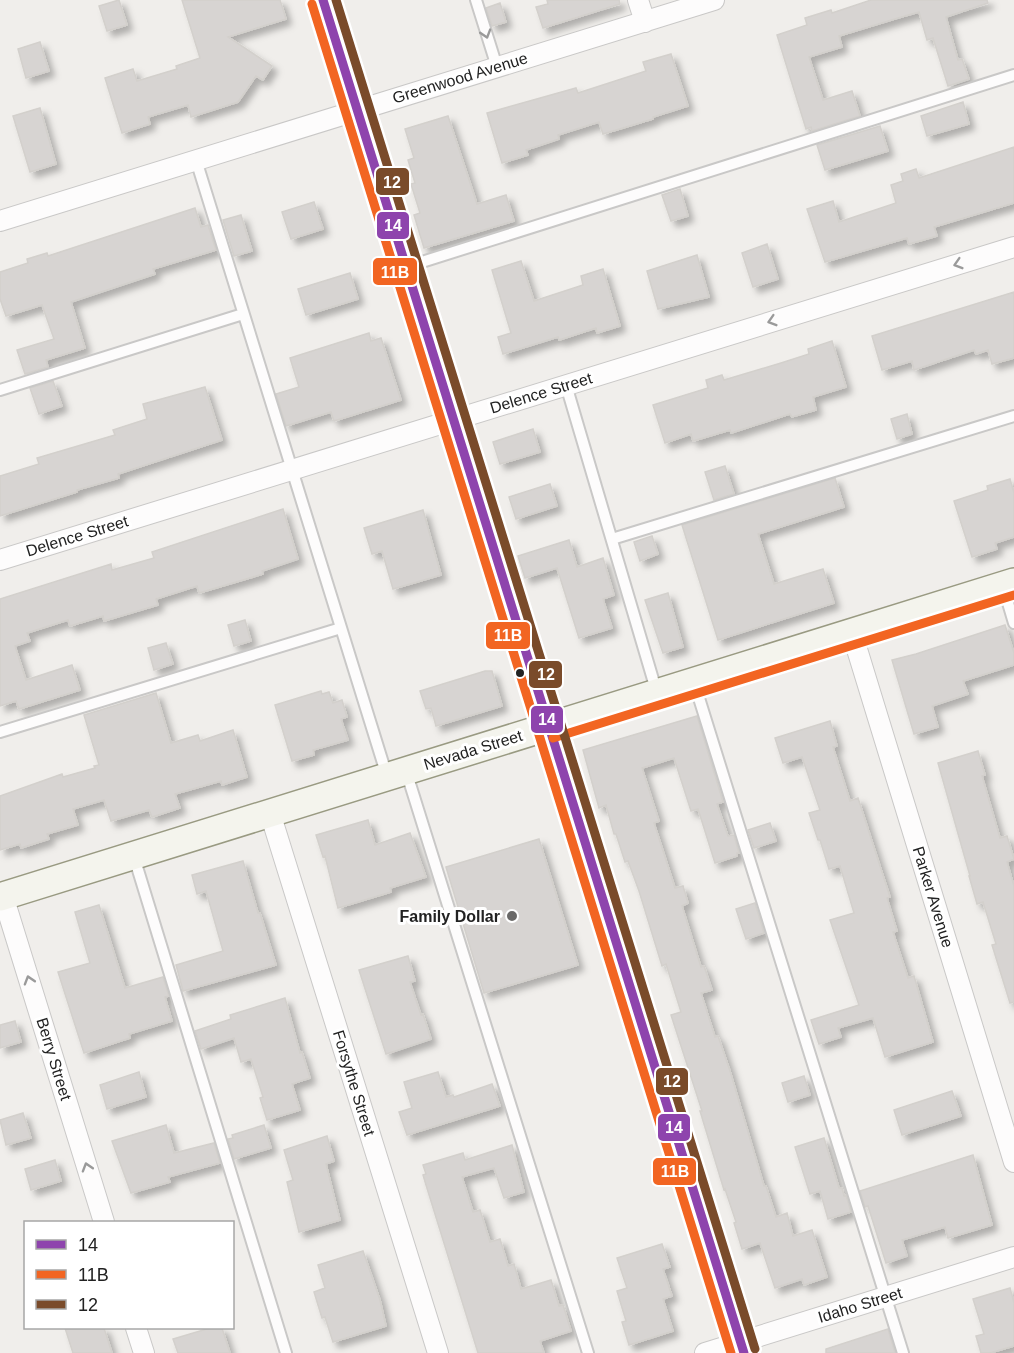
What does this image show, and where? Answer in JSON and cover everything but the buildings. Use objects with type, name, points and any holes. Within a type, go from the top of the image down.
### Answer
[{"type":"street","points":[[322,0],[742,1348]]},
{"type":"street","points":[[638,0],[645,22]]},
{"type":"street","name":"Greenwood Avenue","points":[[0,221],[714,0]]},
{"type":"street","name":"Delence Street","points":[[0,560],[1014,246]]},
{"type":"street","name":"Nevada Street","points":[[2,897],[1008,584]]},
{"type":"street","name":"Parker Avenue","points":[[852,633],[1014,1162]]},
{"type":"street","name":"Forsythe Street","points":[[270,813],[438,1353]]},
{"type":"street","name":"Berry Street","points":[[2,897],[104,1221]]},
{"type":"street","name":"Idaho Street","points":[[705,1353],[742,1348],[886,1297],[1014,1257]]},
{"type":"street","points":[[136,1329],[144,1353]]},
{"type":"lane","points":[[476,0],[497,67]]},
{"type":"lane","points":[[406,267],[1014,75]]},
{"type":"lane","points":[[196,160],[341,628],[397,774],[588,1353]]},
{"type":"lane","points":[[0,390],[243,314]]},
{"type":"lane","points":[[566,385],[657,693]]},
{"type":"lane","points":[[612,539],[1014,416]]},
{"type":"lane","points":[[1008,584],[1014,623]]},
{"type":"lane","points":[[0,732],[341,628]]},
{"type":"lane","points":[[694,682],[903,1353]]},
{"type":"lane","points":[[134,856],[286,1353]]},
{"type":"transit line","name":"14","points":[[323,0],[744,1353]]},
{"type":"transit line","name":"12","points":[[336,0],[755,1349]]},
{"type":"transit line","name":"11B","points":[[312,4],[731,1353]]},
{"type":"transit line","name":"11B","points":[[553,738],[1014,595]]},
{"type":"place","name":"Family Dollar","points":[[512,916]]}]
